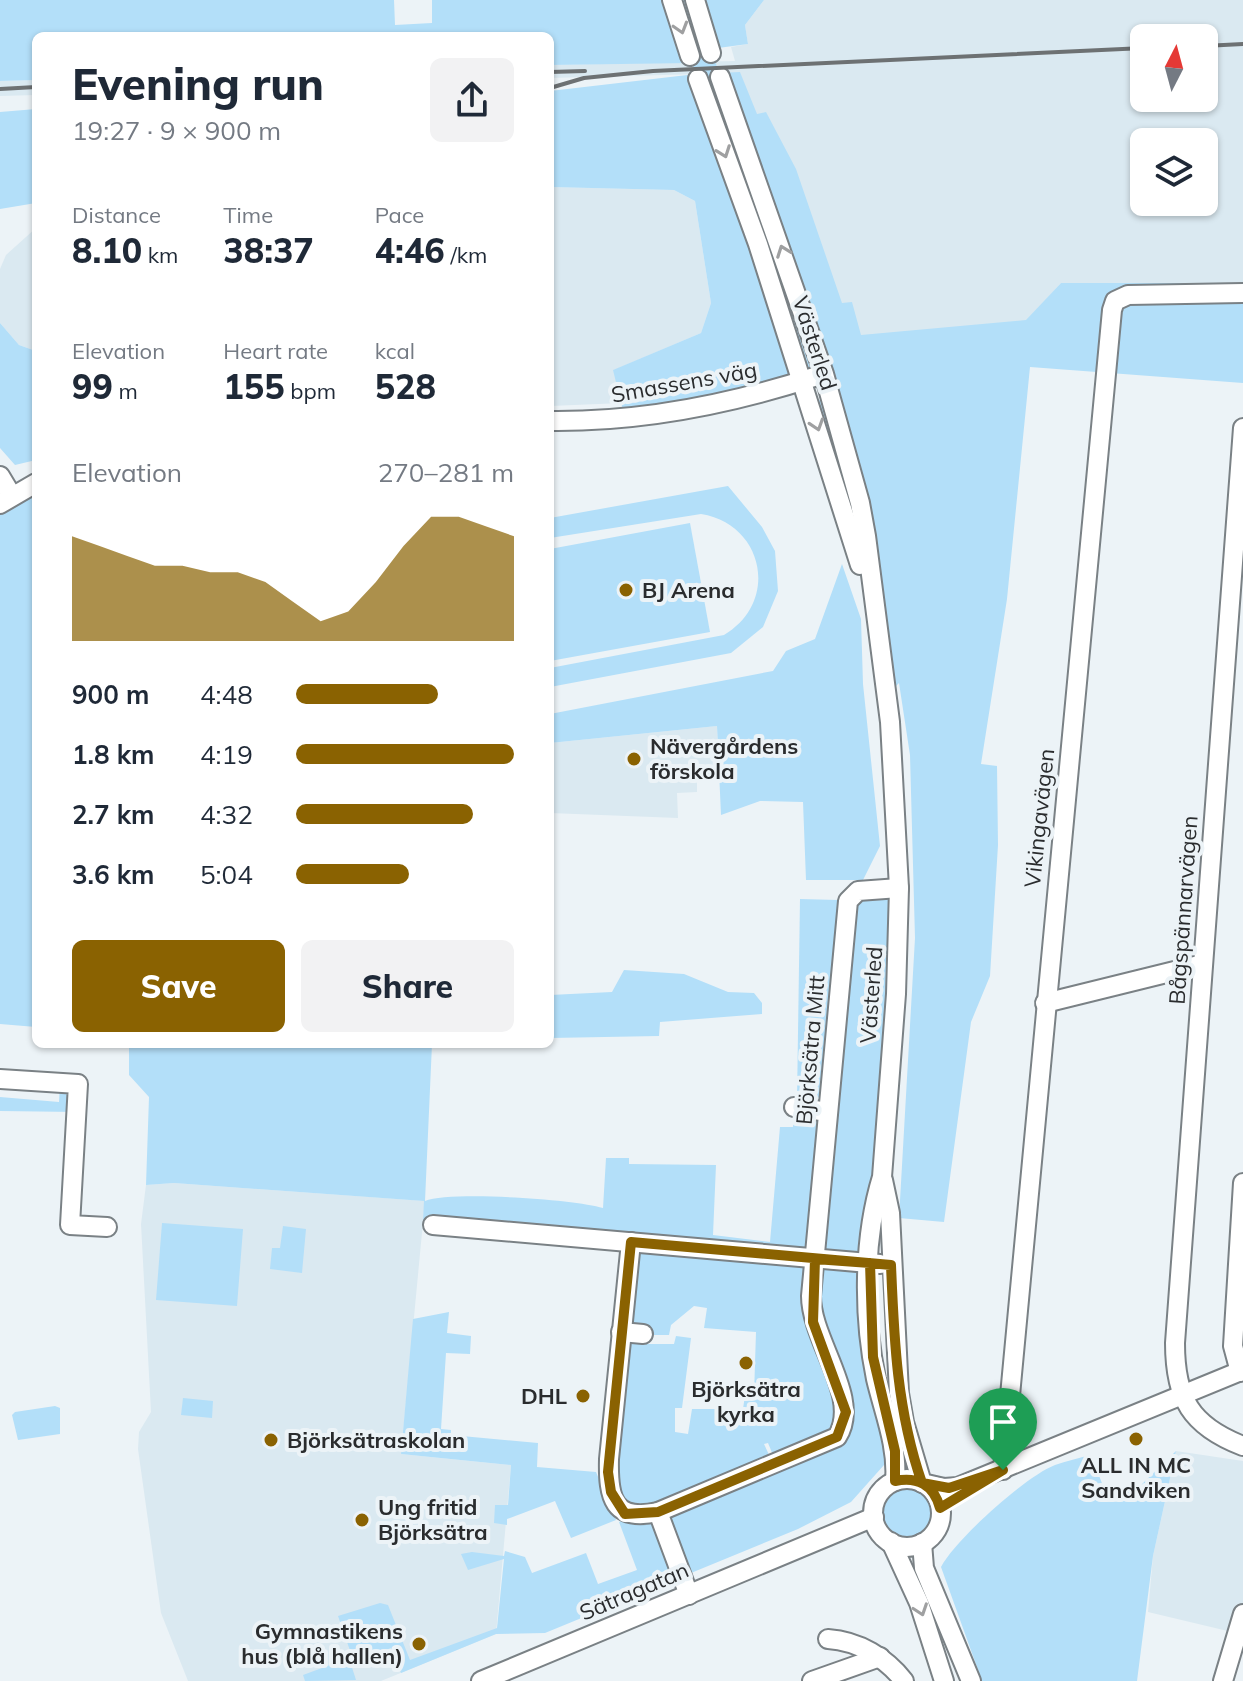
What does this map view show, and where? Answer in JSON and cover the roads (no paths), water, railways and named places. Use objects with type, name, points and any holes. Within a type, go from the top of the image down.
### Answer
[{"type":"street","points":[[672,0],[690,56]]},
{"type":"street","points":[[695,0],[711,53]]},
{"type":"street","name":"Västerled","points":[[720,77],[824,374],[860,503],[890,722],[899,888],[896,994],[882,1177],[872,1211],[870,1263],[873,1357],[895,1451],[895,1481]]},
{"type":"street","name":"Västerled","points":[[698,79],[758,244],[803,381],[877,625]]},
{"type":"street","name":"Vikingavägen","points":[[1003,1470],[1112,310],[1115,301],[1128,295],[1243,293]]},
{"type":"street","name":"Smassens väg","points":[[554,421],[625,419],[674,412],[824,374]]},
{"type":"street","name":"Bågspännarvägen","points":[[1181,1395],[1175,1343],[1243,428]]},
{"type":"street","points":[[0,476],[6,500],[32,485]]},
{"type":"street","name":"Björksätra Mitt","points":[[631,1242],[609,1459],[611,1492],[627,1515],[658,1512],[833,1441],[842,1430],[845,1403],[811,1311],[848,901],[858,891],[899,888]]},
{"type":"street","points":[[1045,1003],[1203,964]]},
{"type":"street","points":[[0,1079],[78,1084],[70,1225],[107,1227]]},
{"type":"street","points":[[794,1107],[828,1112]]},
{"type":"street","name":"Västerled","points":[[882,1177],[890,1213],[899,1393],[922,1483]]},
{"type":"street","points":[[922,1483],[932,1490],[940,1508],[937,1528],[922,1543],[901,1546],[891,1542],[879,1532],[874,1511],[882,1490],[895,1481],[922,1483],[949,1488],[1003,1470],[1242,1371],[1233,1346],[1243,1183]]},
{"type":"street","points":[[433,1225],[891,1265]]},
{"type":"street","points":[[621,1332],[643,1334]]},
{"type":"street","points":[[1181,1395],[1207,1431],[1243,1446]]},
{"type":"street","points":[[940,1508],[1003,1470]]},
{"type":"street","name":"Sätragatan","points":[[481,1681],[689,1595],[874,1511]]},
{"type":"street","points":[[658,1512],[689,1595]]},
{"type":"street","points":[[891,1542],[919,1603],[944,1681]]},
{"type":"street","points":[[922,1543],[924,1568],[971,1681]]},
{"type":"street","points":[[1223,1681],[1243,1614]]},
{"type":"street","points":[[828,1639],[842,1640],[888,1661],[904,1681]]},
{"type":"street","points":[[812,1681],[880,1657]]},
{"type":"railway","points":[[1218,45],[1243,44]]},
{"type":"railway","points":[[554,87],[584,78],[653,71],[1130,49]]},
{"type":"railway","points":[[554,72],[585,71]]},
{"type":"railway","points":[[0,89],[32,87]]},
{"type":"place","name":"BJ Arena","points":[[626,590]]},
{"type":"place","name":"Nävergårdens förskola","points":[[634,759]]},
{"type":"place","name":"Björksätra kyrka","points":[[746,1363]]},
{"type":"place","name":"DHL","points":[[583,1396]]},
{"type":"place","name":"ALL IN MC Sandviken","points":[[1136,1439]]},
{"type":"place","name":"Björksätraskolan","points":[[271,1440]]},
{"type":"place","name":"Ung fritid Björksätra","points":[[362,1520]]},
{"type":"place","name":"Gymnastikens hus (blå hallen)","points":[[419,1644]]}]
